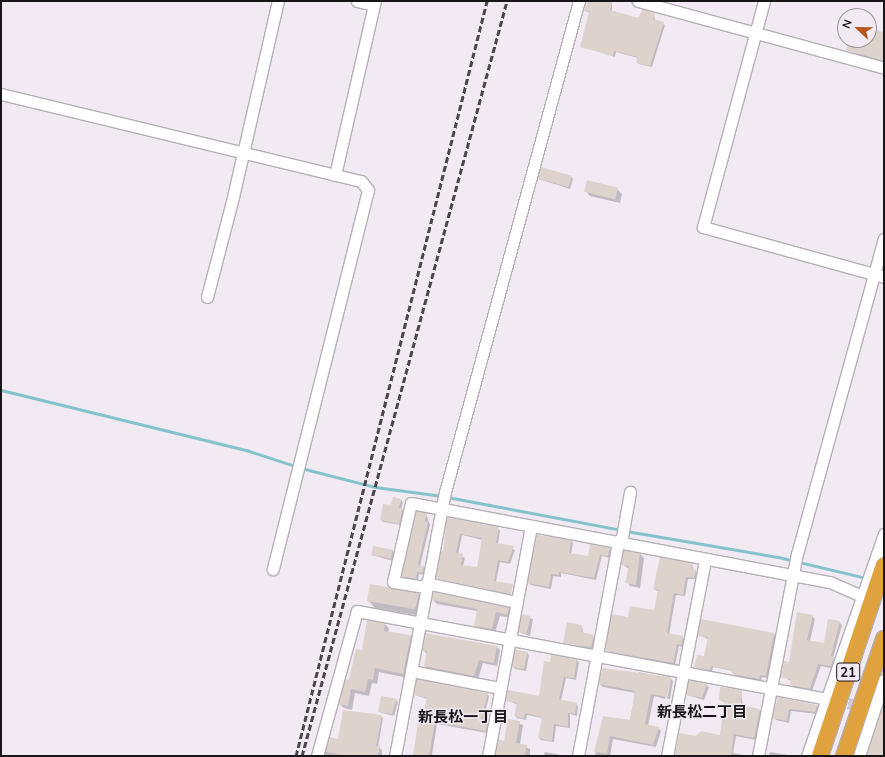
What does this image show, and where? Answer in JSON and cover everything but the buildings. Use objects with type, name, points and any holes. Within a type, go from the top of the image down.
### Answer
[{"type":"highway","name":"21","points":[[820,756],[884,565]]},
{"type":"highway","name":"21","points":[[844,756],[884,639]]},
{"type":"street","points":[[207,297],[243,154],[278,1]]},
{"type":"street","points":[[335,175],[375,3],[357,1]]},
{"type":"street","points":[[395,756],[426,585],[445,492],[579,1]]},
{"type":"street","points":[[638,1],[754,34],[884,68]]},
{"type":"street","points":[[764,1],[703,227],[879,276]]},
{"type":"street","points":[[1,94],[243,154],[361,181],[368,190],[273,569]]},
{"type":"street","points":[[758,756],[797,554],[879,276],[884,239]]},
{"type":"street","points":[[578,756],[596,655],[630,492]]},
{"type":"street","points":[[517,602],[426,585],[393,582],[411,503],[442,507],[531,526],[621,535],[705,560],[794,571],[830,582],[861,596]]},
{"type":"street","points":[[488,756],[531,526]]},
{"type":"street","points":[[807,756],[828,700],[861,596],[884,534]]},
{"type":"street","points":[[667,756],[705,560]]},
{"type":"street","points":[[317,756],[357,611],[420,622],[509,641],[596,655],[683,674],[828,700]]},
{"type":"street","points":[[411,671],[500,688]]},
{"type":"street","points":[[859,756],[876,709],[884,680]]},
{"type":"waterway","points":[[1,390],[249,451],[295,466]]},
{"type":"waterway","points":[[301,468],[375,487],[442,496]]},
{"type":"waterway","points":[[447,497],[621,530]]},
{"type":"waterway","points":[[626,531],[778,557],[866,578]]},
{"type":"tunnel","points":[[832,700],[868,707]]},
{"type":"railway","points":[[296,756],[487,1]]},
{"type":"railway","points":[[302,756],[507,1]]},
{"type":"district","name":"新長松二丁目","points":[[702,712]]},
{"type":"district","name":"新長松一丁目","points":[[463,717]]}]
